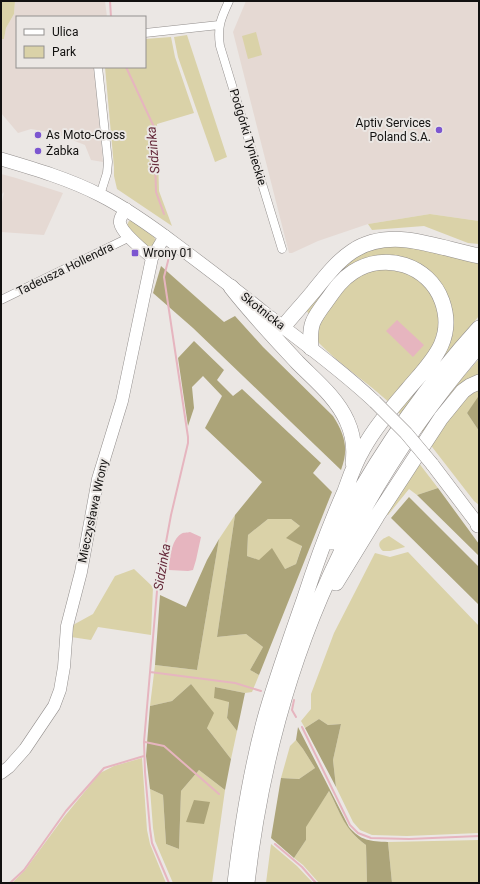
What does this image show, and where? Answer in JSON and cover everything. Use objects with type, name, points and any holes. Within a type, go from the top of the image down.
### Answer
[{"type":"highway","points":[[283,327],[337,263],[347,254],[362,245],[380,240],[406,240],[479,256]]},
{"type":"highway","points":[[247,883],[257,814],[271,746],[317,558],[362,450],[375,430],[428,366],[440,349],[445,332],[446,314],[441,299],[433,285],[428,278],[416,269],[388,262],[366,265],[354,271],[344,279],[316,314],[310,329],[311,348]]},
{"type":"highway","points":[[231,287],[248,309],[319,384],[343,413],[353,438],[353,472]]},
{"type":"highway","points":[[235,883],[243,821],[256,756],[267,712],[301,628],[328,551],[370,473],[394,436],[429,387],[479,328]]},
{"type":"highway","points":[[301,628],[385,473],[437,397],[479,346]]},
{"type":"highway","points":[[301,628],[441,418],[463,391],[479,382]]},
{"type":"main road","name":"Skotnicka","points":[[1,159],[51,174],[100,195],[126,209],[165,236],[311,348],[376,402],[406,433],[432,464],[479,525]]},
{"type":"street","name":"Podgórki Tynieckie","points":[[229,1],[219,25],[220,46],[282,249]]},
{"type":"street","points":[[146,33],[219,25]]},
{"type":"street","points":[[98,68],[108,162],[107,173],[100,195]]},
{"type":"street","points":[[126,209],[121,216],[120,222],[125,232],[152,258]]},
{"type":"street","name":"Mieczysława Wrony","points":[[1,773],[9,767],[25,749],[54,706],[60,690],[64,667],[67,626],[81,572],[97,482],[122,401],[152,258],[165,236]]},
{"type":"street","name":"Tadeusza Hollendra","points":[[1,300],[130,237]]},
{"type":"shaded area","points":[[15,1],[105,1],[107,16],[16,16],[16,68],[94,68],[103,162],[91,160],[85,145],[54,133],[31,129],[18,133],[1,113],[1,39],[4,39],[6,28],[14,14]]},
{"type":"shaded area","points":[[246,1],[479,1],[479,221],[430,214],[368,224],[318,241],[289,253],[233,32]]},
{"type":"shaded area","points":[[1,174],[63,193],[44,235],[1,232],[1,207],[4,192],[1,195]]},
{"type":"shaded area","points":[[161,266],[224,322],[235,316],[263,347],[333,416],[343,436],[344,442],[345,455],[341,470],[193,328],[153,293]]},
{"type":"shaded area","points":[[397,320],[424,345],[413,357],[386,331]]},
{"type":"shaded area","points":[[194,341],[224,370],[217,380],[233,396],[242,389],[321,463],[313,473],[332,492],[259,675],[250,670],[263,647],[246,634],[217,637],[235,515],[262,482],[205,428],[222,396],[203,376],[192,387],[194,408],[188,426],[178,358]],"holes":[[[268,519],[291,519],[300,526],[286,538],[302,546],[296,564],[285,569],[272,548],[259,560],[247,556],[248,535]]]},
{"type":"shaded area","points":[[478,397],[479,398],[479,431],[467,413]]},
{"type":"shaded area","points":[[438,488],[479,544],[479,556],[417,495]]},
{"type":"shaded area","points":[[409,497],[479,567],[479,605],[391,518]]},
{"type":"shaded area","points":[[190,532],[201,537],[193,570],[169,570],[170,556],[175,541],[182,533]]},
{"type":"shaded area","points":[[219,539],[197,670],[155,665],[160,595],[186,607],[207,560]]},
{"type":"shaded area","points":[[191,684],[214,713],[207,728],[231,759],[225,790],[199,770],[181,791],[179,849],[166,844],[163,795],[150,789],[146,756],[150,706],[172,701]]},
{"type":"shaded area","points":[[215,687],[245,693],[237,731],[227,718],[229,702],[214,698]]},
{"type":"shaded area","points":[[319,719],[328,725],[341,724],[333,760],[336,787],[305,728]]},
{"type":"shaded area","points":[[298,727],[349,827],[353,832],[362,838],[388,842],[392,883],[367,883],[366,845],[353,833],[348,827],[329,791],[306,827],[306,840],[294,858],[271,838],[281,778],[299,779],[315,768],[296,740]]},
{"type":"shaded area","points":[[194,800],[210,802],[204,824],[186,822]]},
{"type":"green space","points":[[1,1],[15,1],[14,14],[6,28],[4,39],[1,39]]},
{"type":"green space","points":[[256,32],[262,55],[248,59],[242,36]]},
{"type":"green space","points":[[187,35],[227,157],[215,162],[178,57],[174,37]]},
{"type":"green space","points":[[171,37],[175,57],[194,113],[157,124],[159,191],[172,226],[117,189],[114,176],[105,68],[146,68],[146,39]]},
{"type":"green space","points":[[430,214],[479,221],[479,244],[468,243],[424,226],[372,230],[368,224]]},
{"type":"green space","points":[[129,221],[133,221],[154,237],[156,241],[154,245],[147,247],[128,230],[127,225]]},
{"type":"green space","points":[[401,243],[479,259],[479,316],[424,380],[401,415],[396,410],[438,360],[444,294],[383,257],[310,314],[306,309],[337,268],[371,246]]},
{"type":"green space","points":[[402,268],[430,289],[441,320],[431,354],[391,404],[317,341],[319,316],[335,293],[362,271]]},
{"type":"green space","points":[[479,359],[479,375],[423,432],[421,431],[462,378]]},
{"type":"green space","points":[[479,389],[479,398],[467,413],[479,431],[479,505],[474,501],[429,443],[470,393]]},
{"type":"green space","points":[[418,462],[438,488],[417,495],[409,489],[388,515],[385,513]]},
{"type":"green space","points":[[235,515],[217,637],[246,634],[263,647],[250,670],[259,675],[252,692],[245,693],[215,687],[229,701],[227,718],[237,731],[231,759],[207,728],[191,684],[172,701],[150,706],[155,665],[197,670],[219,539]]},
{"type":"green space","points":[[268,519],[291,519],[300,526],[302,545],[296,564],[285,569],[247,556],[248,535]]},
{"type":"green space","points":[[389,536],[405,547],[390,551],[383,551],[379,544]]},
{"type":"green space","points":[[408,552],[479,626],[479,833],[407,836],[372,835],[360,830],[353,822],[336,787],[333,760],[341,724],[328,725],[319,719],[305,728],[301,721],[311,709],[311,694],[334,633],[375,553],[390,557]]},
{"type":"green space","points":[[134,569],[153,587],[151,635],[98,627],[91,640],[71,637],[73,625],[93,614],[115,576]]},
{"type":"green space","points":[[296,740],[315,768],[299,779],[281,778],[290,746]]},
{"type":"green space","points":[[142,758],[147,830],[150,844],[166,883],[12,883],[25,870],[64,817],[100,773],[114,766]]},
{"type":"green space","points":[[199,770],[225,790],[212,883],[173,883],[155,841],[150,789],[163,795],[166,844],[179,849],[181,791]]},
{"type":"green space","points":[[329,791],[348,828],[366,845],[367,883],[319,883],[303,865],[294,858],[306,840],[305,827]]},
{"type":"green space","points":[[479,840],[479,883],[392,883],[388,842]]},
{"type":"green space","points":[[271,844],[297,866],[313,883],[266,883]]},
{"type":"waterway","name":"Sidzinka","points":[[110,1],[111,16]]},
{"type":"waterway","name":"Sidzinka","points":[[126,68],[154,127],[156,192],[164,214]]},
{"type":"waterway","name":"Sidzinka","points":[[169,883],[152,843],[145,772],[144,742],[157,591],[171,515],[188,443],[164,277],[170,253]]},
{"type":"waterway","points":[[150,672],[235,683],[261,691]]},
{"type":"waterway","points":[[294,700],[292,710],[296,717]]},
{"type":"waterway","points":[[302,727],[350,825],[358,833],[371,838],[409,839],[479,836]]},
{"type":"waterway","points":[[145,742],[164,746],[219,794]]},
{"type":"waterway","points":[[10,883],[24,870],[66,811],[104,768],[144,756]]},
{"type":"waterway","points":[[275,844],[302,867],[316,883]]},
{"type":"place","name":"Aptiv Services Poland S.A.","points":[[439,130]]},
{"type":"place","name":"As Moto-Cross","points":[[38,135]]},
{"type":"place","name":"Żabka","points":[[38,151]]},
{"type":"place","name":"Wrony 01","points":[[135,253]]}]
